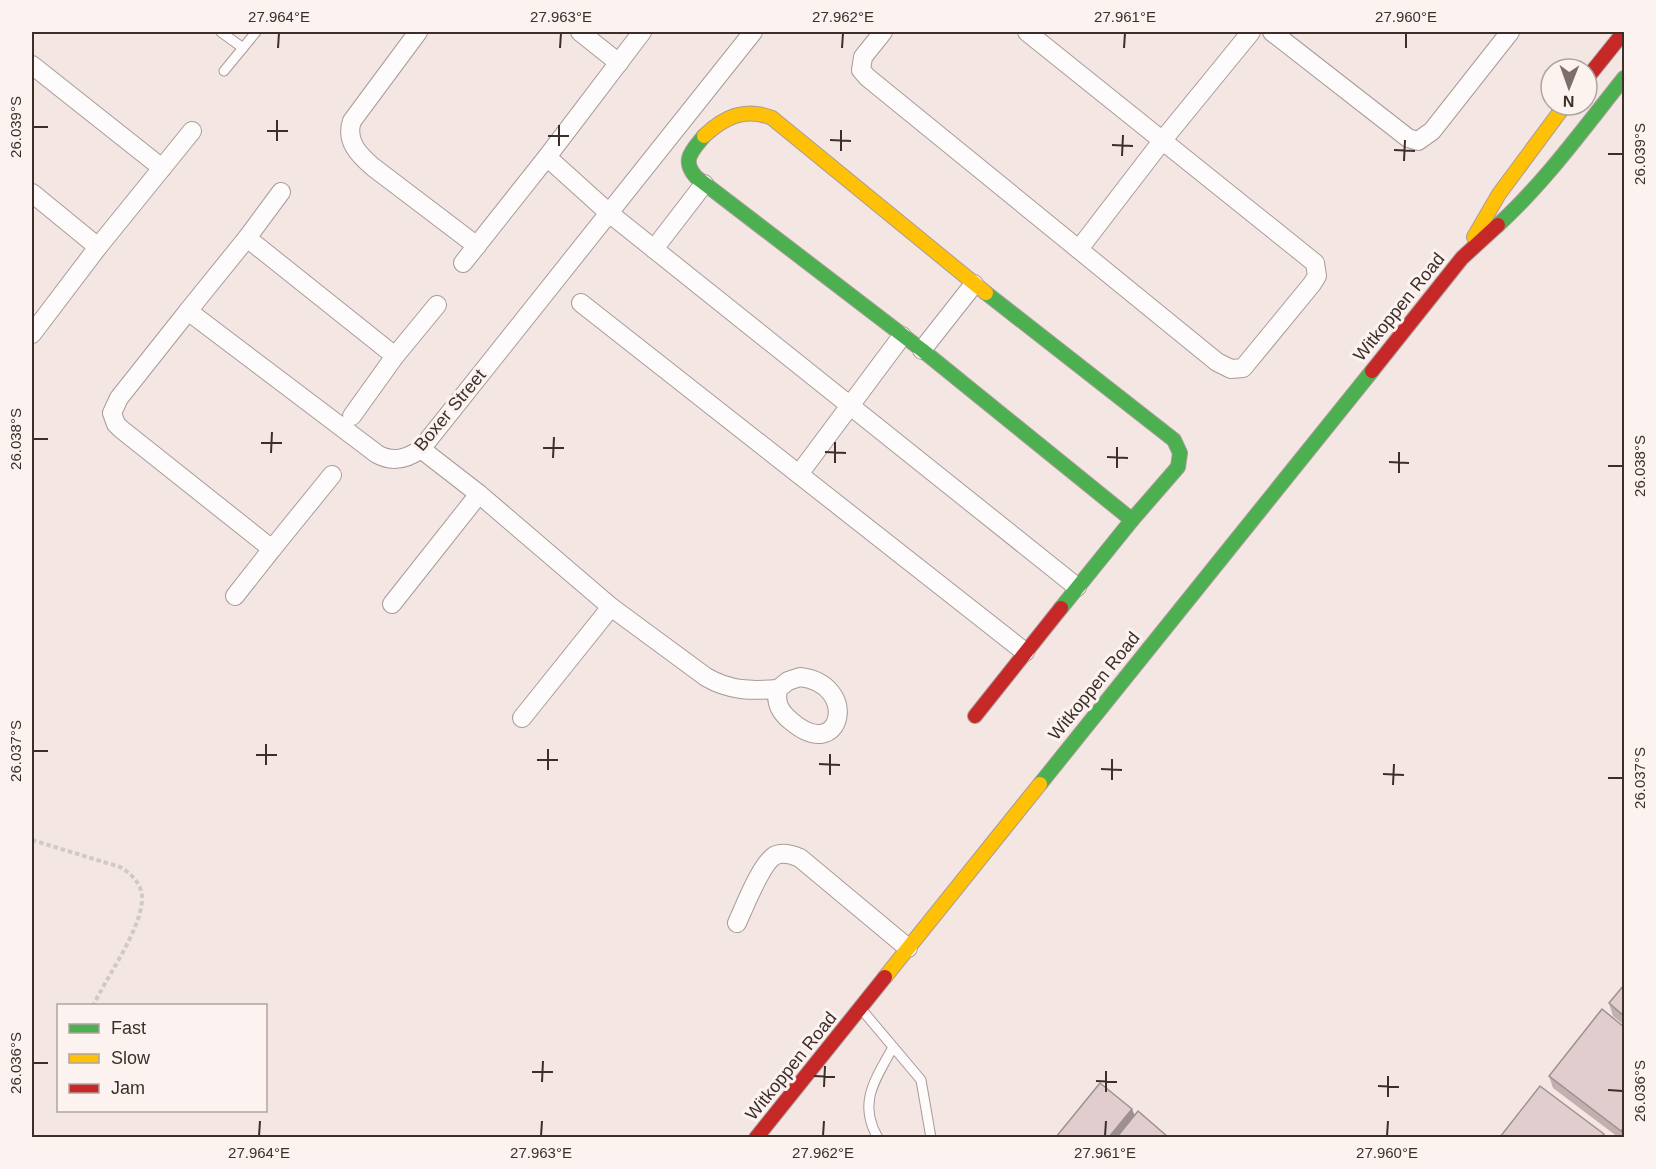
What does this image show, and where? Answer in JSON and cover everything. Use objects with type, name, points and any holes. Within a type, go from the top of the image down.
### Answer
[{"type":"main road","points":[[1599,63],[1624,32]]},
{"type":"main road","name":"Witkoppen Road","points":[[1462,258],[1517,208],[1546,176],[1624,78]]},
{"type":"main road","points":[[975,716],[1077,587],[1178,467],[1181,451],[1174,440],[974,284],[764,113],[738,114],[721,120],[702,139],[688,157],[688,164],[691,171],[704,184],[922,350],[1132,520]]},
{"type":"main road","name":"Witkoppen Road","points":[[756,1137],[1462,258],[1499,194],[1556,117]]},
{"type":"street","points":[[418,32],[352,121],[350,126],[352,141],[359,155],[373,167],[477,246]]},
{"type":"street","points":[[580,32],[619,63]]},
{"type":"street","points":[[463,263],[548,157],[642,32]]},
{"type":"street","name":"Boxer Street","points":[[188,311],[377,454],[390,460],[407,457],[422,449],[753,32]]},
{"type":"street","points":[[883,32],[863,57],[861,66],[863,74],[1217,362],[1236,370],[1243,368],[1312,284],[1317,271],[1311,259],[1027,32]]},
{"type":"street","points":[[1079,249],[1162,141],[1251,32]]},
{"type":"street","points":[[1272,32],[1408,138],[1418,141],[1432,131],[1504,34]]},
{"type":"street","points":[[32,65],[162,168]]},
{"type":"street","points":[[32,334],[98,247],[192,131]]},
{"type":"street","points":[[548,157],[609,213],[1077,587]]},
{"type":"street","points":[[654,249],[704,184]]},
{"type":"street","points":[[32,192],[98,247]]},
{"type":"street","points":[[272,549],[121,429],[113,418],[112,408],[281,192]]},
{"type":"street","points":[[247,238],[395,356]]},
{"type":"street","points":[[922,350],[974,284]]},
{"type":"street","points":[[581,303],[1025,652]]},
{"type":"street","points":[[352,416],[395,356],[437,305]]},
{"type":"street","points":[[799,474],[902,336]]},
{"type":"street","points":[[422,449],[611,607],[706,677],[719,685],[735,689],[778,689]]},
{"type":"street","points":[[235,596],[332,475]]},
{"type":"street","points":[[392,604],[479,495]]},
{"type":"street","points":[[522,718],[611,607]]},
{"type":"street","points":[[737,923],[766,864],[776,855],[789,854],[800,858],[908,948]]},
{"type":"lane","points":[[221,32],[243,48]]},
{"type":"lane","points":[[224,71],[256,32]]},
{"type":"lane","points":[[860,1008],[921,1080],[932,1137]]},
{"type":"lane","points":[[878,1137],[868,1116],[870,1092],[893,1047]]},
{"type":"path","points":[[32,840],[120,867],[131,873],[141,888],[142,900],[136,923],[94,1004]]},
{"type":"building","points":[[1624,985],[1624,1016],[1609,1003]]},
{"type":"building","points":[[1602,1009],[1624,1027],[1624,1127],[1621,1131],[1549,1076]]},
{"type":"building","points":[[1100,1083],[1132,1109],[1109,1137],[1056,1137]]},
{"type":"building","points":[[1540,1086],[1604,1134],[1601,1137],[1500,1137]]},
{"type":"building","points":[[1138,1111],[1168,1137],[1117,1137]]},
{"type":"traffic: fast","points":[[1498,225],[1548,172],[1624,78]]},
{"type":"traffic: fast","points":[[704,136],[692,151],[689,161],[689,166],[696,177],[922,350],[1132,520]]},
{"type":"traffic: fast","points":[[986,293],[1174,440],[1180,453],[1178,467],[1061,608]]},
{"type":"traffic: fast","points":[[1040,784],[1372,371]]},
{"type":"traffic: slow","points":[[704,136],[719,124],[735,116],[753,113],[772,118],[986,293]]},
{"type":"traffic: slow","points":[[1474,237],[1499,194],[1556,117]]},
{"type":"traffic: slow","points":[[885,977],[1040,784]]},
{"type":"traffic: jam","points":[[1599,63],[1624,32]]},
{"type":"traffic: jam","points":[[1372,371],[1462,258],[1498,225]]},
{"type":"traffic: jam","points":[[975,716],[1061,608]]},
{"type":"traffic: jam","points":[[756,1138],[885,977]]}]
